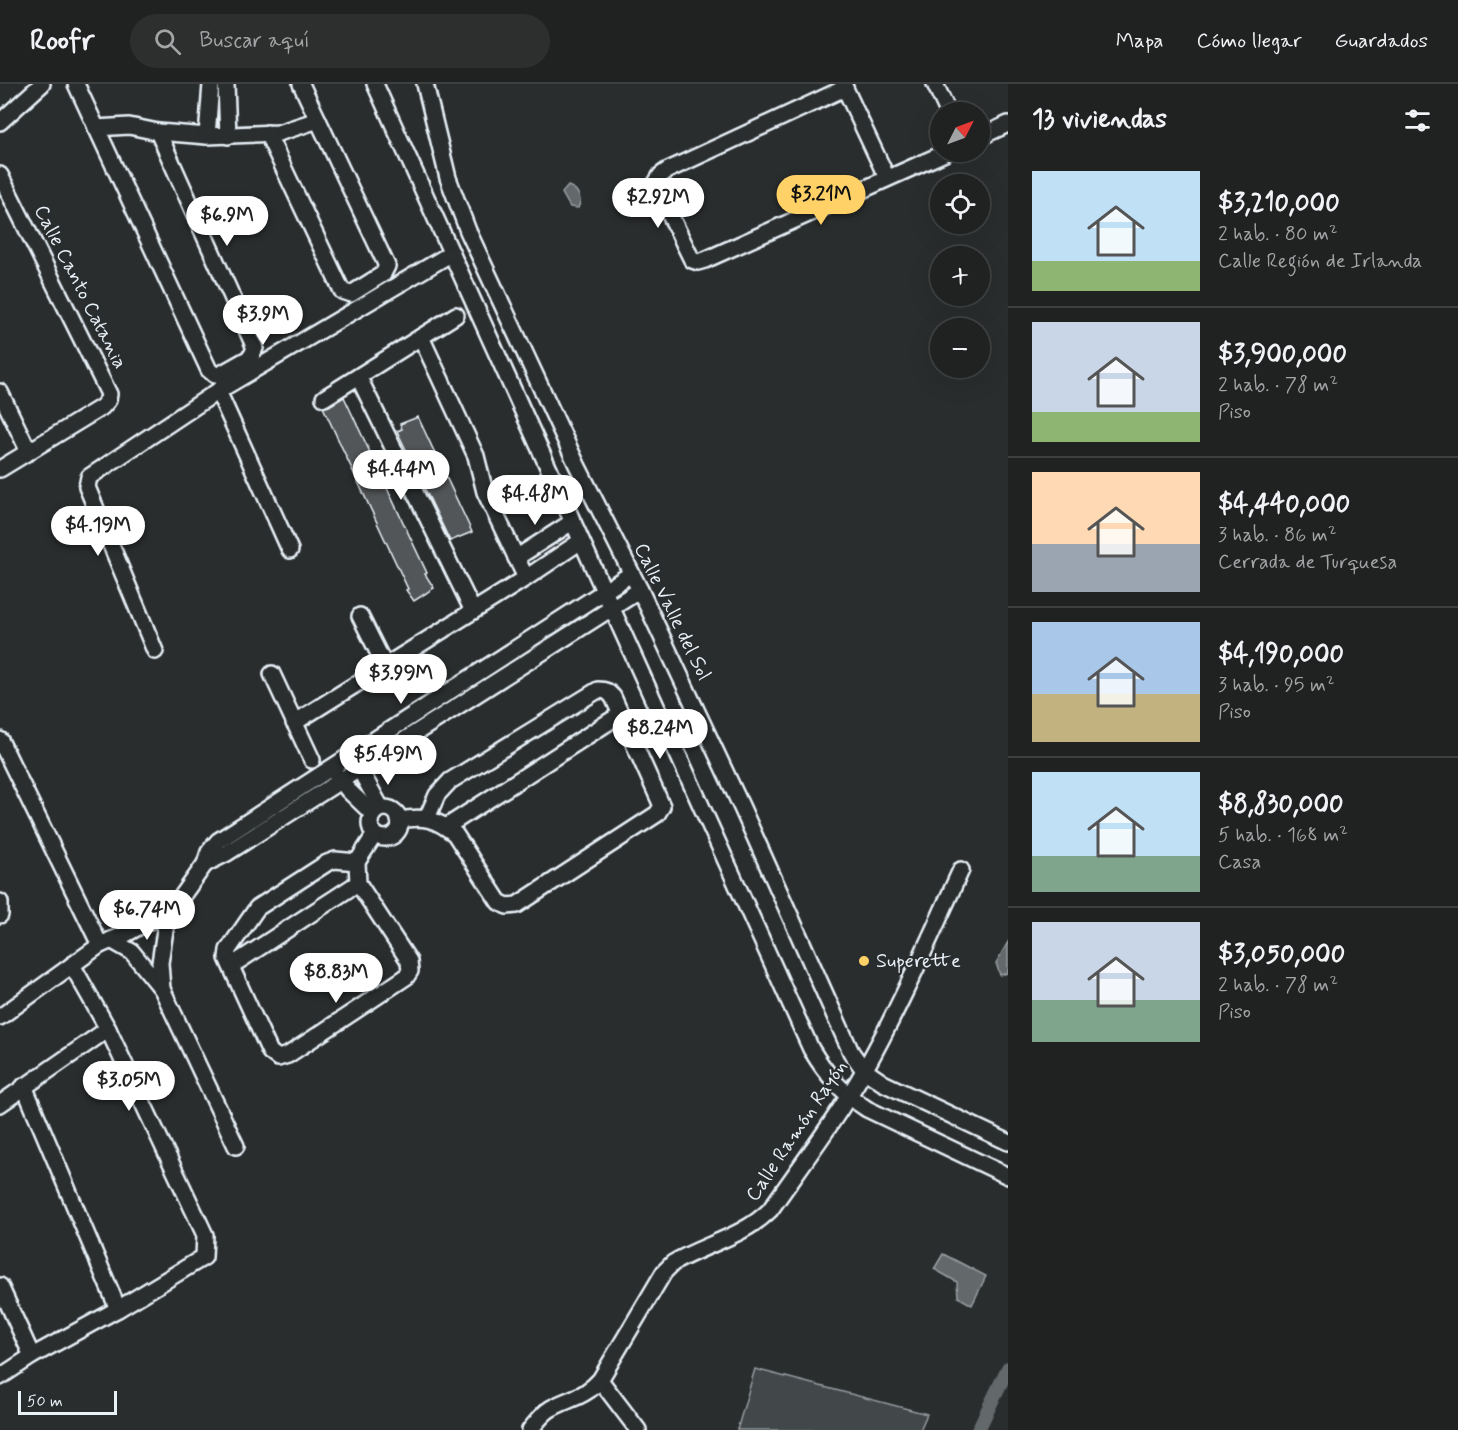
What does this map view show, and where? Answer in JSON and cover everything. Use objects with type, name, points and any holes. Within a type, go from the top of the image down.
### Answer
[{"type":"street","points":[[0,122],[42,84]]},
{"type":"street","points":[[76,84],[210,370],[215,375],[219,375],[251,357],[255,348],[158,132]]},
{"type":"street","points":[[207,136],[211,84]]},
{"type":"street","points":[[226,84],[228,136]]},
{"type":"street","points":[[267,133],[339,287],[345,293],[351,294],[383,274],[387,266],[301,84]]},
{"type":"street","points":[[375,84],[811,1048],[824,1070],[848,1096],[867,1109],[1008,1176]]},
{"type":"street","name":"Calle Valle del Sol","points":[[425,84],[448,178],[468,231],[577,465],[640,590],[742,808],[851,1052],[864,1070],[883,1083],[1008,1142]]},
{"type":"street","points":[[934,84],[943,102]]},
{"type":"street","points":[[887,178],[844,86],[668,170],[656,183],[689,256],[698,262],[930,159]]},
{"type":"street","points":[[96,128],[129,126],[158,132],[228,136],[278,133],[318,120]]},
{"type":"street","points":[[990,132],[1008,124]]},
{"type":"street","name":"Calle Canto Catania","points":[[0,175],[109,394],[108,400],[102,407],[0,469]]},
{"type":"street","points":[[155,651],[87,487],[89,477],[218,391],[452,253]]},
{"type":"street","points":[[324,398],[456,315]]},
{"type":"street","points":[[421,338],[476,456],[485,492],[526,578]]},
{"type":"street","points":[[359,378],[473,611]]},
{"type":"street","points":[[218,391],[290,550]]},
{"type":"street","points":[[0,392],[29,452]]},
{"type":"street","points":[[516,558],[572,522]]},
{"type":"street","points":[[294,723],[581,541]]},
{"type":"street","points":[[205,864],[227,853],[340,781],[355,762],[632,574]]},
{"type":"street","points":[[0,1017],[105,943],[168,910],[180,899],[218,841],[331,767],[355,762],[640,590]]},
{"type":"street","points":[[360,615],[386,666]]},
{"type":"street","points":[[272,674],[312,760]]},
{"type":"street","points":[[399,820],[427,818],[446,826],[455,834],[499,902],[507,906],[517,904],[527,898],[661,810],[662,802],[609,692],[598,690],[450,781],[437,795],[427,818]]},
{"type":"street","points":[[446,826],[621,714]]},
{"type":"street","points":[[0,740],[105,943],[132,952],[162,989],[236,1146]]},
{"type":"street","points":[[331,767],[348,790],[377,811],[391,809],[399,820],[398,830],[390,837],[385,838],[375,834],[370,827],[377,811],[355,762]]},
{"type":"street","points":[[357,862],[335,860],[327,863],[257,908],[228,950],[231,966],[270,1052],[278,1058],[288,1055],[406,977],[410,971],[409,961],[358,883],[357,862],[375,834]]},
{"type":"street","name":"Calle Ramón Rayón","points":[[530,1430],[544,1413],[591,1390],[600,1380],[664,1272],[684,1257],[742,1232],[759,1222],[770,1210],[864,1070],[906,990],[961,870]]},
{"type":"street","points":[[231,966],[358,883]]},
{"type":"street","points":[[0,902],[0,915]]},
{"type":"street","points":[[162,989],[160,963],[168,910]]},
{"type":"street","points":[[0,1377],[32,1356],[118,1309],[204,1257],[205,1235],[108,1029],[72,966]]},
{"type":"street","points":[[0,1104],[108,1029]]},
{"type":"street","points":[[24,1086],[118,1309]]},
{"type":"street","points":[[0,1286],[32,1356]]},
{"type":"street","points":[[600,1380],[638,1430]]},
{"type":"shaded area","points":[[568,186],[579,195],[578,208],[570,207],[562,193]]},
{"type":"shaded area","points":[[1008,942],[1008,973],[1000,975],[996,963]]},
{"type":"shaded area","points":[[943,1254],[986,1276],[972,1305],[958,1297],[957,1282],[934,1269]]},
{"type":"shaded area","points":[[755,1369],[927,1414],[920,1430],[737,1430]]},
{"type":"building","points":[[344,397],[427,573],[425,574],[434,588],[414,601],[406,590],[408,589],[323,407]]},
{"type":"building","points":[[418,417],[472,532],[450,541],[397,431],[402,429],[400,424]]},
{"type":"waterway","points":[[978,1430],[1008,1368]]},
{"type":"place","name":"Superette","points":[[864,961]]}]
